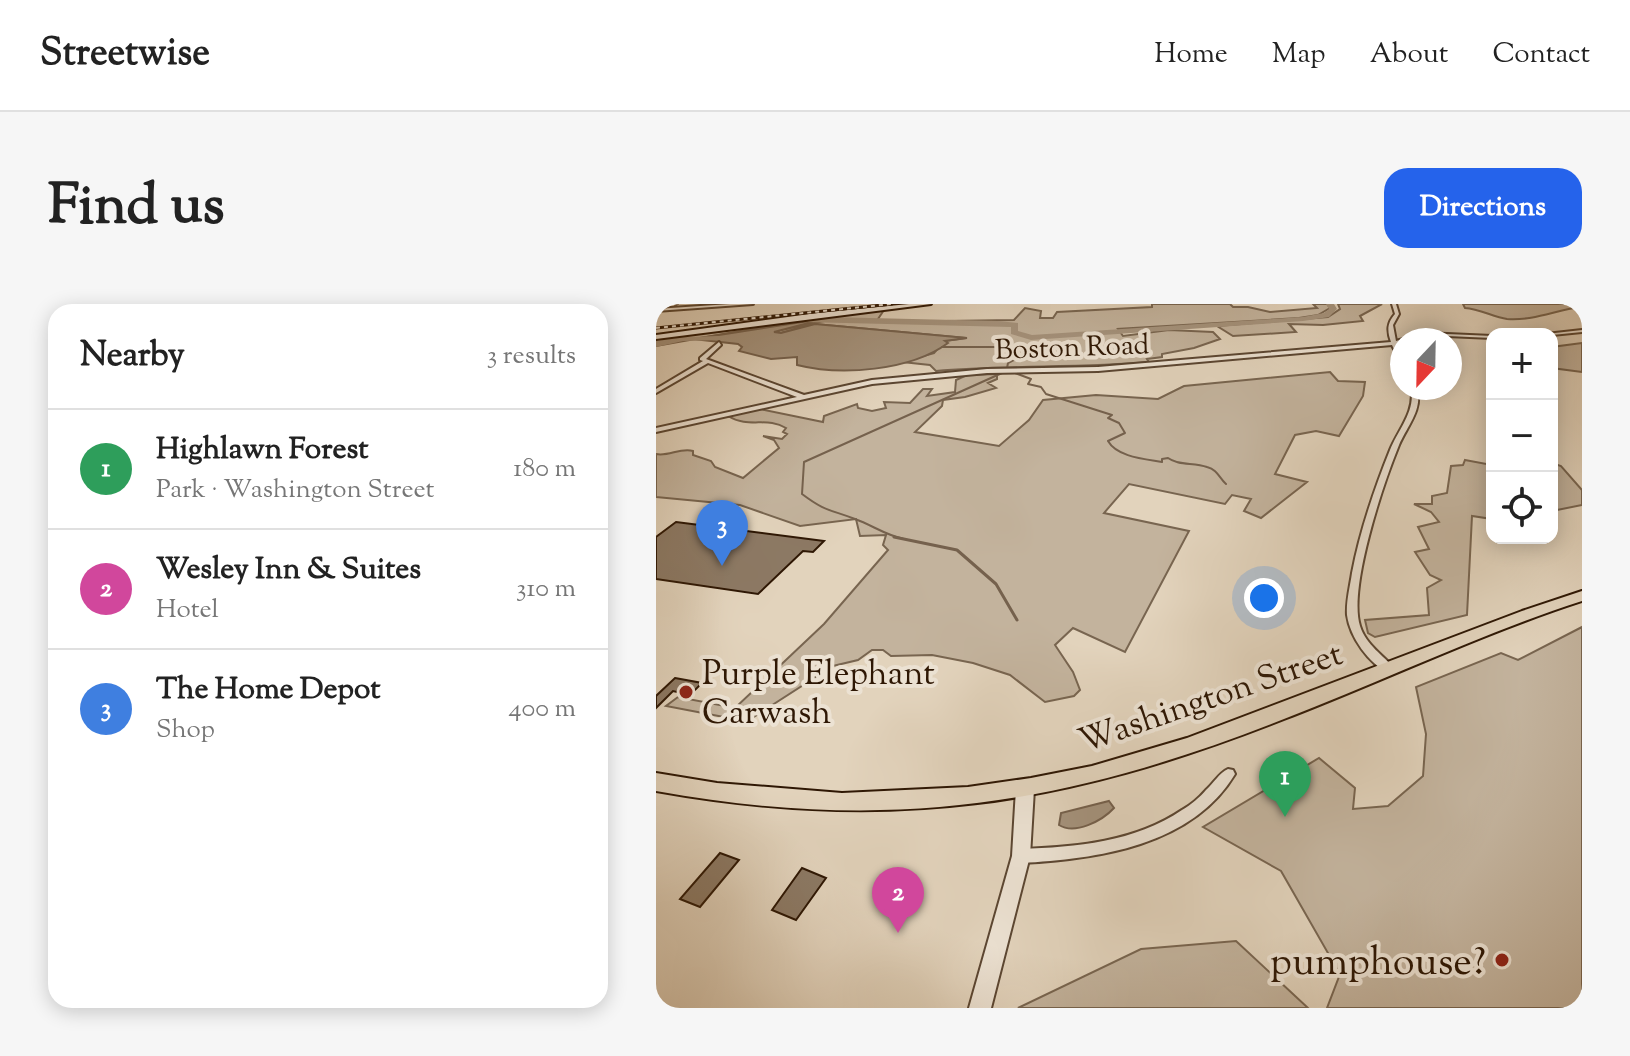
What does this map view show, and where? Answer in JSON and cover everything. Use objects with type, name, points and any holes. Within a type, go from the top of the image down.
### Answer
[{"type":"highway","name":"Washington Street","points":[[656,782],[762,799],[852,802],[942,799],[1025,789],[1150,759],[1582,596]]},
{"type":"main road","points":[[656,337],[928,304]]},
{"type":"street","points":[[656,310],[751,304]]},
{"type":"street","points":[[1390,334],[1389,322],[1397,314],[1394,304]]},
{"type":"street","points":[[1558,333],[1582,331]]},
{"type":"street","name":"Boston Road","points":[[1462,336],[1486,337]]},
{"type":"street","name":"Boston Road","points":[[656,430],[872,382],[1008,370],[1101,369],[1390,343]]},
{"type":"street","points":[[719,344],[701,357],[803,397]]},
{"type":"street","points":[[656,391],[708,361]]},
{"type":"street","points":[[1389,669],[1358,636],[1351,616],[1352,605],[1368,520],[1398,439],[1417,400]]},
{"type":"street","points":[[1021,856],[1105,847],[1154,832],[1208,799],[1228,774]]},
{"type":"street","points":[[980,1008],[1021,856],[1025,789]]},
{"type":"shaded area","points":[[1152,304],[1230,304],[1270,312],[1317,308],[1313,304],[1327,304],[1330,308],[1318,315],[1299,318],[1118,329],[1123,336],[1169,330],[1213,332],[1220,339],[1147,359],[1149,362],[936,371],[930,365],[902,362],[934,353],[944,341],[966,338],[815,324],[780,333],[771,332],[829,320],[798,321],[884,310],[876,322],[1014,320],[1025,308],[1041,311],[1040,318],[1053,318],[1057,312],[1152,307]]},
{"type":"shaded area","points":[[1338,304],[1382,304],[1360,316],[1363,321],[1289,324],[1296,332],[1233,336],[1217,326],[1328,317],[1340,309]]},
{"type":"shaded area","points":[[1463,304],[1582,304],[1582,307],[1507,319],[1465,308]]},
{"type":"shaded area","points":[[828,318],[774,332],[815,324],[967,338],[945,341],[948,343],[915,360],[875,369],[854,370],[797,365],[797,357],[771,359],[739,351],[742,347],[738,344],[693,339]]},
{"type":"shaded area","points":[[796,321],[656,346],[656,339]]},
{"type":"shaded area","points":[[1582,343],[1582,372],[1558,369],[1558,346]]},
{"type":"shaded area","points":[[1330,372],[1338,381],[1365,382],[1363,396],[1339,436],[1316,431],[1295,435],[1275,474],[1307,482],[1261,518],[1244,511],[1251,499],[1232,495],[1225,504],[1129,484],[1104,513],[1189,531],[1125,652],[1073,628],[1055,645],[1073,672],[1080,690],[1074,696],[1045,702],[1010,675],[973,663],[932,655],[891,656],[883,650],[872,650],[858,660],[833,666],[738,724],[734,719],[666,706],[678,697],[735,708],[824,624],[888,550],[883,545],[886,535],[860,536],[856,519],[800,526],[740,505],[656,497],[656,454],[693,451],[693,455],[711,461],[715,467],[743,478],[779,448],[774,440],[763,436],[782,439],[787,434],[783,432],[786,428],[779,425],[743,422],[728,416],[760,409],[823,422],[824,416],[857,404],[858,408],[872,411],[886,408],[884,402],[910,403],[923,389],[932,389],[927,396],[955,392],[956,380],[967,375],[997,374],[997,379],[988,383],[996,388],[943,400],[942,406],[915,432],[999,446],[1029,420],[1043,400],[1096,395],[1158,399],[1184,386]]},
{"type":"shaded area","points":[[1465,460],[1486,464],[1486,518],[1472,516],[1467,615],[1375,637],[1368,633],[1365,620],[1429,615],[1427,588],[1441,580],[1430,575],[1415,552],[1429,549],[1418,527],[1439,522],[1431,512],[1414,504],[1432,504],[1432,496],[1447,493],[1451,466],[1463,465]]},
{"type":"shaded area","points":[[1558,465],[1582,490],[1582,505],[1558,510]]},
{"type":"shaded area","points":[[1582,627],[1582,1008],[1327,1008],[1340,974],[1281,871],[1203,827],[1319,758],[1355,788],[1353,809],[1388,806],[1423,776],[1426,734],[1416,687],[1501,653],[1518,660]]},
{"type":"shaded area","points":[[1109,801],[1114,808],[1096,822],[1073,828],[1059,825],[1061,813]]},
{"type":"shaded area","points":[[1236,941],[1308,1008],[1018,1008],[1141,949]]},
{"type":"building","points":[[676,522],[824,541],[813,552],[803,551],[758,594],[656,579],[656,537]]},
{"type":"building","name":"Purple Elephant Carwash","points":[[675,678],[702,683],[690,695],[673,691],[656,708],[656,696]]},
{"type":"building","points":[[720,853],[739,860],[700,907],[680,899]]},
{"type":"building","points":[[802,868],[826,878],[796,920],[772,910]]},
{"type":"waterway","points":[[808,322],[836,320],[1015,325],[1014,332],[1031,338],[1303,319],[1326,315],[1333,309],[1330,304]]},
{"type":"waterway","points":[[656,344],[683,339],[719,338]]},
{"type":"waterway","points":[[942,347],[1024,347],[1016,351],[1020,357],[1008,363],[1007,368]]},
{"type":"waterway","points":[[904,539],[822,507],[802,494],[804,462],[1002,373]]},
{"type":"waterway","points":[[1015,373],[1031,379],[1028,384],[1041,387],[1046,394],[1112,415],[1108,418],[1119,423],[1125,433],[1108,441],[1118,451],[1148,460],[1162,462],[1162,459],[1168,458],[1211,468],[1226,484]]},
{"type":"waterway","points":[[894,537],[957,550],[996,584],[1017,620]]},
{"type":"railway","points":[[656,328],[892,304]]},
{"type":"place","name":"The Home Depot","points":[[722,566]]},
{"type":"place","name":"Purple Elephant Carwash","points":[[686,692]]},
{"type":"place","name":"Highlawn Forest","points":[[1285,817]]},
{"type":"place","name":"Wesley Inn & Suites","points":[[898,933]]},
{"type":"place","name":"pumphouse?","points":[[1502,960]]}]
